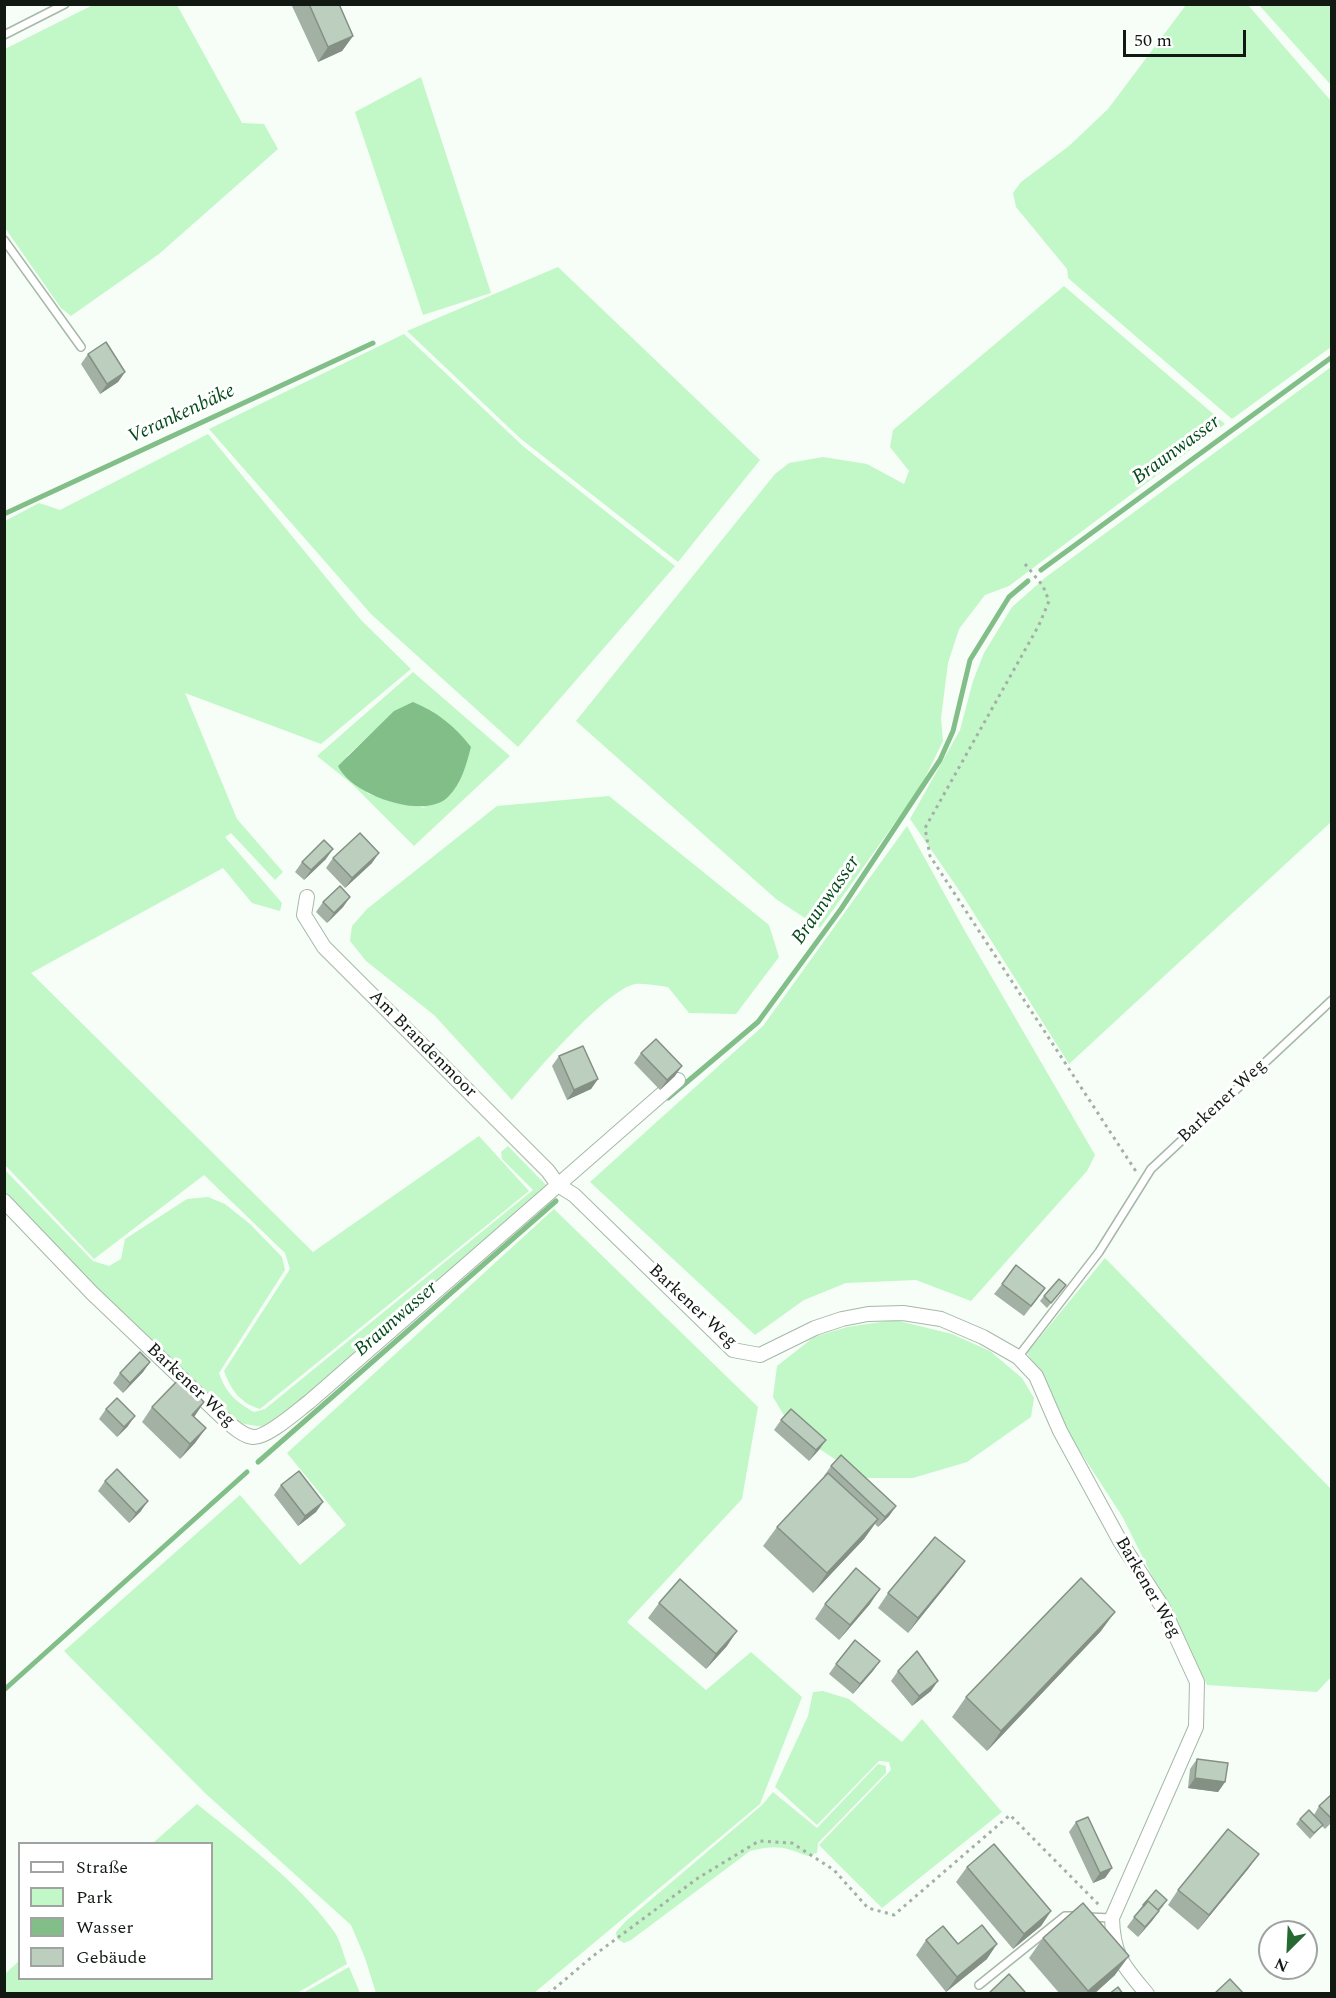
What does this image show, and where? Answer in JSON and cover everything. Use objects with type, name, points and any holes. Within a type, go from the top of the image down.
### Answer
[{"type":"street","name":"Am Brandenmoor","points":[[307,897],[304,915],[324,947],[548,1171],[558,1185]]},
{"type":"street","name":"Barkener Weg","points":[[4,1201],[92,1293],[222,1418],[242,1433],[254,1437],[266,1433],[309,1402],[678,1080]]},
{"type":"street","name":"Barkener Weg","points":[[558,1185],[574,1195],[733,1350],[760,1355],[815,1328],[842,1319],[868,1314],[903,1313],[941,1319],[983,1337],[1018,1357],[1036,1376],[1060,1431],[1120,1541],[1163,1608],[1197,1682],[1196,1727],[1112,1918],[1113,1944],[1125,1966],[1147,1994]]},
{"type":"lane","points":[[4,35],[65,4]]},
{"type":"lane","points":[[4,240],[81,347]]},
{"type":"lane","name":"Barkener Weg","points":[[1018,1357],[1099,1252],[1151,1169],[1332,1000]]},
{"type":"lane","points":[[979,1985],[1065,1916],[1112,1918]]},
{"type":"path","points":[[1025,564],[1043,586],[1049,601],[1040,625],[926,828],[930,856],[1143,1182]]},
{"type":"path","points":[[548,1994],[593,1956],[698,1878],[759,1841],[792,1843],[834,1870],[868,1908],[894,1915],[1010,1815],[1112,1918]]},
{"type":"green space","points":[[95,4],[177,5],[242,123],[264,124],[278,149],[159,254],[71,316],[61,308],[5,228],[5,49]]},
{"type":"green space","points":[[1186,5],[1248,5],[1331,101],[1331,347],[1232,419],[1068,278],[1067,269],[1016,207],[1013,193],[1021,182],[1069,146],[1108,109]]},
{"type":"green space","points":[[1259,5],[1331,5],[1331,85]]},
{"type":"green space","points":[[421,77],[491,293],[423,315],[355,112]]},
{"type":"green space","points":[[558,267],[760,460],[678,562],[521,439],[407,331]]},
{"type":"green space","points":[[1064,286],[1225,424],[1009,586],[985,595],[959,629],[948,663],[941,718],[943,741],[921,786],[820,928],[776,899],[576,721],[775,474],[789,463],[823,457],[867,464],[904,484],[909,471],[890,447],[893,430]]},
{"type":"green space","points":[[404,334],[524,447],[675,566],[518,747],[371,614],[209,429]]},
{"type":"green space","points":[[1331,367],[1331,822],[1069,1064],[963,896],[910,819],[960,730],[973,681],[984,653],[1012,607],[1046,577]]},
{"type":"green space","points":[[208,434],[361,620],[411,669],[321,744],[185,693],[237,819],[283,872],[275,880],[231,833],[225,837],[282,903],[280,911],[252,903],[223,868],[31,973],[313,1252],[479,1136],[529,1191],[260,1409],[237,1395],[224,1371],[290,1269],[285,1253],[204,1175],[94,1259],[5,1165],[5,521],[39,503],[60,510]]},
{"type":"green space","points":[[413,672],[510,756],[414,846],[352,784],[317,756]],"holes":[[[376,729],[425,808],[368,794],[347,756]]]},
{"type":"green space","points":[[609,796],[769,925],[779,957],[736,1014],[689,1013],[668,987],[636,984],[623,989],[571,1034],[512,1100],[434,1015],[366,961],[350,941],[352,926],[367,909],[497,806]]},
{"type":"green space","points":[[907,826],[966,933],[1095,1155],[1087,1171],[971,1301],[916,1280],[846,1283],[804,1300],[755,1335],[590,1182],[763,1026]]},
{"type":"green space","points":[[508,1146],[549,1188],[307,1400],[264,1427],[244,1424],[225,1414],[91,1287],[5,1195],[4,1169],[93,1261],[109,1266],[121,1259],[125,1239],[187,1199],[208,1197],[225,1204],[250,1224],[282,1257],[285,1270],[219,1373],[232,1396],[254,1412],[265,1409],[533,1190],[502,1159],[501,1152]]},
{"type":"green space","points":[[554,1209],[758,1407],[742,1499],[627,1622],[706,1690],[751,1652],[802,1697],[760,1804],[534,1993],[376,1993],[351,1925],[205,1793],[64,1651],[240,1495],[300,1565],[346,1525],[287,1453]]},
{"type":"green space","points":[[1105,1258],[1331,1489],[1331,1677],[1317,1692],[1207,1685],[1122,1516],[1059,1419],[1042,1377],[1027,1353]]},
{"type":"green space","points":[[895,1320],[952,1334],[990,1351],[1022,1378],[1034,1398],[1031,1417],[967,1462],[913,1478],[864,1478],[821,1450],[785,1417],[773,1397],[777,1366],[814,1337],[847,1327]]},
{"type":"green space","points":[[823,1691],[849,1699],[902,1742],[922,1719],[1002,1812],[882,1908],[819,1845],[891,1770],[889,1762],[879,1761],[817,1825],[775,1787],[808,1716],[813,1692]]},
{"type":"green space","points":[[878,1764],[886,1766],[886,1773],[818,1843],[817,1853],[808,1856],[773,1847],[750,1851],[631,1940],[624,1943],[617,1939],[616,1932],[626,1921],[762,1805],[773,1792],[817,1828]]},
{"type":"green space","points":[[197,1804],[269,1863],[319,1912],[335,1934],[347,1964],[297,1993],[5,1993],[5,1974],[18,1962],[18,1980],[213,1980],[213,1842],[154,1842]]},
{"type":"green space","points":[[349,1967],[360,1993],[303,1993]]},
{"type":"water","points":[[413,702],[445,720],[471,747],[457,786],[448,797],[437,804],[422,806],[388,801],[357,786],[345,776],[338,766],[394,711]]},
{"type":"building","points":[[309,4],[339,4],[353,36],[328,47]]},
{"type":"building","points":[[106,342],[125,372],[107,384],[88,354]]},
{"type":"building","points":[[360,833],[379,853],[352,878],[333,858]]},
{"type":"building","points":[[324,840],[333,849],[311,870],[302,862]]},
{"type":"building","points":[[340,886],[350,897],[334,913],[323,902]]},
{"type":"building","points":[[656,1039],[682,1066],[667,1080],[641,1053]]},
{"type":"building","points":[[583,1046],[598,1079],[574,1090],[559,1056]]},
{"type":"building","points":[[1016,1265],[1045,1288],[1031,1306],[1002,1284]]},
{"type":"building","points":[[1059,1279],[1066,1285],[1051,1303],[1044,1296]]},
{"type":"building","points":[[140,1352],[150,1362],[130,1383],[120,1373]]},
{"type":"building","points":[[180,1378],[204,1402],[192,1415],[206,1428],[190,1444],[152,1407]]},
{"type":"building","points":[[117,1398],[135,1416],[124,1427],[106,1409]]},
{"type":"building","points":[[791,1409],[826,1440],[816,1450],[781,1420]]},
{"type":"building","points":[[841,1455],[896,1506],[885,1517],[831,1466]]},
{"type":"building","points":[[117,1469],[148,1501],[136,1513],[105,1481]]},
{"type":"building","points":[[299,1471],[323,1502],[305,1516],[281,1485]]},
{"type":"building","points":[[828,1473],[878,1519],[827,1573],[777,1527]]},
{"type":"building","points":[[935,1537],[965,1561],[918,1618],[888,1593]]},
{"type":"building","points":[[856,1568],[880,1589],[850,1625],[825,1604]]},
{"type":"building","points":[[1081,1578],[1115,1612],[1001,1731],[966,1697]]},
{"type":"building","points":[[680,1579],[737,1631],[716,1654],[659,1603]]},
{"type":"building","points":[[855,1640],[880,1661],[860,1684],[836,1664]]},
{"type":"building","points":[[917,1651],[938,1681],[919,1696],[898,1671]]},
{"type":"building","points":[[1197,1759],[1228,1763],[1225,1782],[1195,1778]]},
{"type":"building","points":[[1332,1794],[1332,1819],[1319,1806]]},
{"type":"building","points":[[1309,1810],[1323,1825],[1314,1833],[1300,1819]]},
{"type":"building","points":[[1088,1817],[1112,1868],[1100,1873],[1076,1822]]},
{"type":"building","points":[[1228,1829],[1259,1854],[1209,1915],[1178,1890]]},
{"type":"building","points":[[994,1844],[1051,1911],[1024,1934],[967,1867]]},
{"type":"building","points":[[1156,1890],[1167,1900],[1158,1910],[1148,1901],[1143,1905]]},
{"type":"building","points":[[1148,1901],[1159,1911],[1145,1927],[1134,1917]]},
{"type":"building","points":[[1083,1903],[1129,1956],[1088,1991],[1043,1938]]},
{"type":"building","points":[[982,1925],[997,1944],[957,1977],[926,1940],[943,1926],[958,1944]]},
{"type":"building","points":[[1009,1974],[1025,1992],[1024,1994],[988,1994]]},
{"type":"building","points":[[1230,1979],[1244,1994],[1214,1994]]},
{"type":"building","points":[[1118,1987],[1123,1994],[1109,1994]]},
{"type":"waterway","name":"Verankenbäke","points":[[4,514],[373,343]]},
{"type":"waterway","name":"Braunwasser","points":[[1041,570],[1332,357]]},
{"type":"waterway","name":"Braunwasser","points":[[668,1098],[758,1022],[841,909],[940,760],[953,731],[970,660],[1009,597],[1028,581]]},
{"type":"waterway","name":"Braunwasser","points":[[258,1462],[556,1201]]},
{"type":"waterway","name":"Braunwasser","points":[[4,1690],[247,1472]]}]
